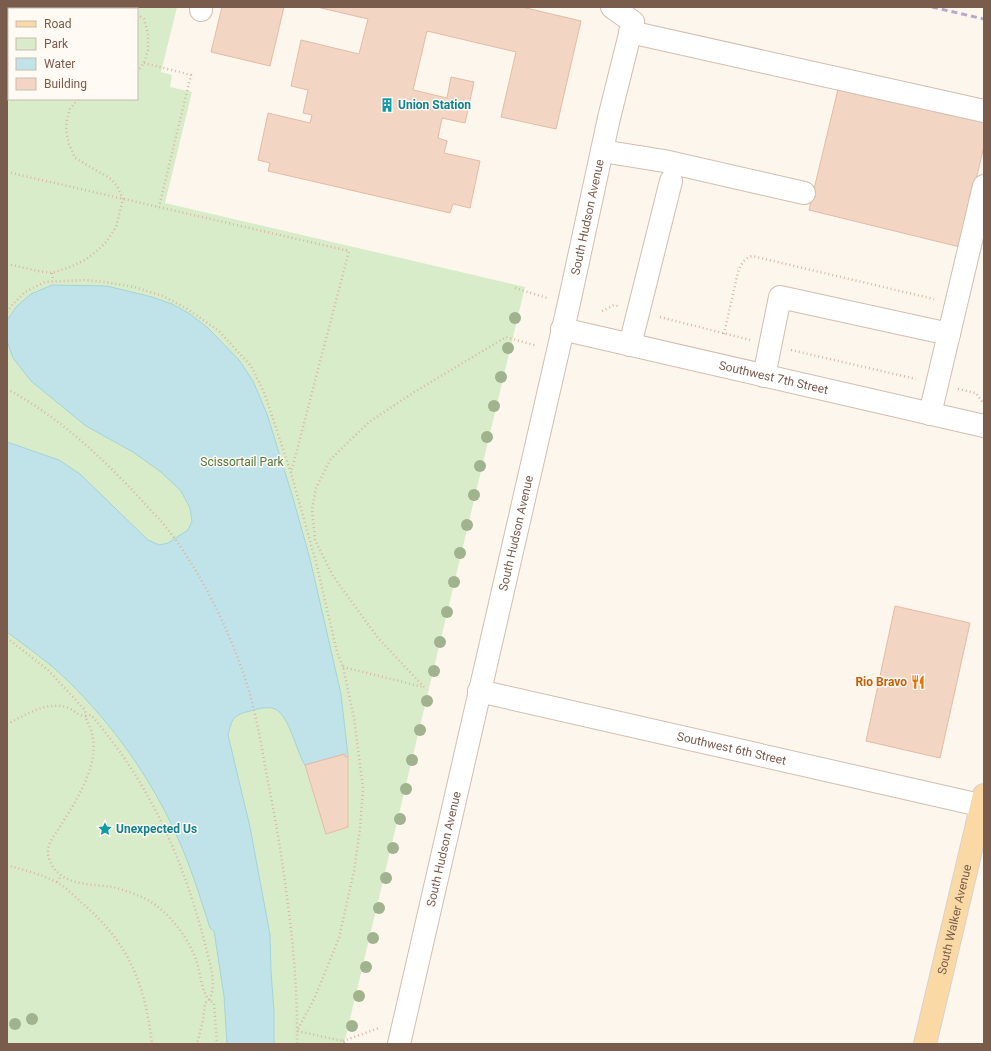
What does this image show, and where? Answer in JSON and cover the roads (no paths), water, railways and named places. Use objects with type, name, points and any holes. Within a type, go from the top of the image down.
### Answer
[{"type":"main road","name":"South Walker Avenue","points":[[925,1044],[983,802]]},
{"type":"street","points":[[612,7],[631,27],[984,111]]},
{"type":"street","name":"South Hudson Avenue","points":[[398,1044],[631,27]]},
{"type":"street","points":[[602,151],[664,161],[804,193]]},
{"type":"street","points":[[630,345],[671,182]]},
{"type":"street","points":[[930,414],[984,186]]},
{"type":"street","points":[[764,376],[780,297],[949,334]]},
{"type":"street","name":"Southwest 7th Street","points":[[562,329],[984,426]]},
{"type":"street","name":"Southwest 6th Street","points":[[479,691],[983,802]]},
{"type":"water","points":[[52,285],[107,286],[152,297],[172,304],[190,314],[208,328],[239,360],[253,381],[267,414],[293,498],[310,559],[341,694],[348,756],[345,757],[344,754],[305,765],[288,724],[278,711],[272,708],[261,708],[240,714],[234,718],[229,730],[228,735],[250,827],[270,935],[274,1044],[227,1044],[224,996],[214,931],[210,928],[186,857],[166,813],[142,772],[100,715],[61,674],[7,632],[7,442],[59,460],[80,474],[148,540],[159,545],[168,543],[188,530],[192,521],[190,508],[181,491],[161,472],[133,452],[86,426],[31,381],[13,358],[7,341],[7,320],[17,306],[31,294]]},
{"type":"railway","points":[[932,7],[984,19]]},
{"type":"place","name":"Union Station","points":[[387,105]]},
{"type":"place","name":"Rio Bravo","points":[[918,682]]},
{"type":"place","name":"Unexpected Us","points":[[105,829]]},
{"type":"park label","name":"Scissortail Park","points":[[242,462]]}]
